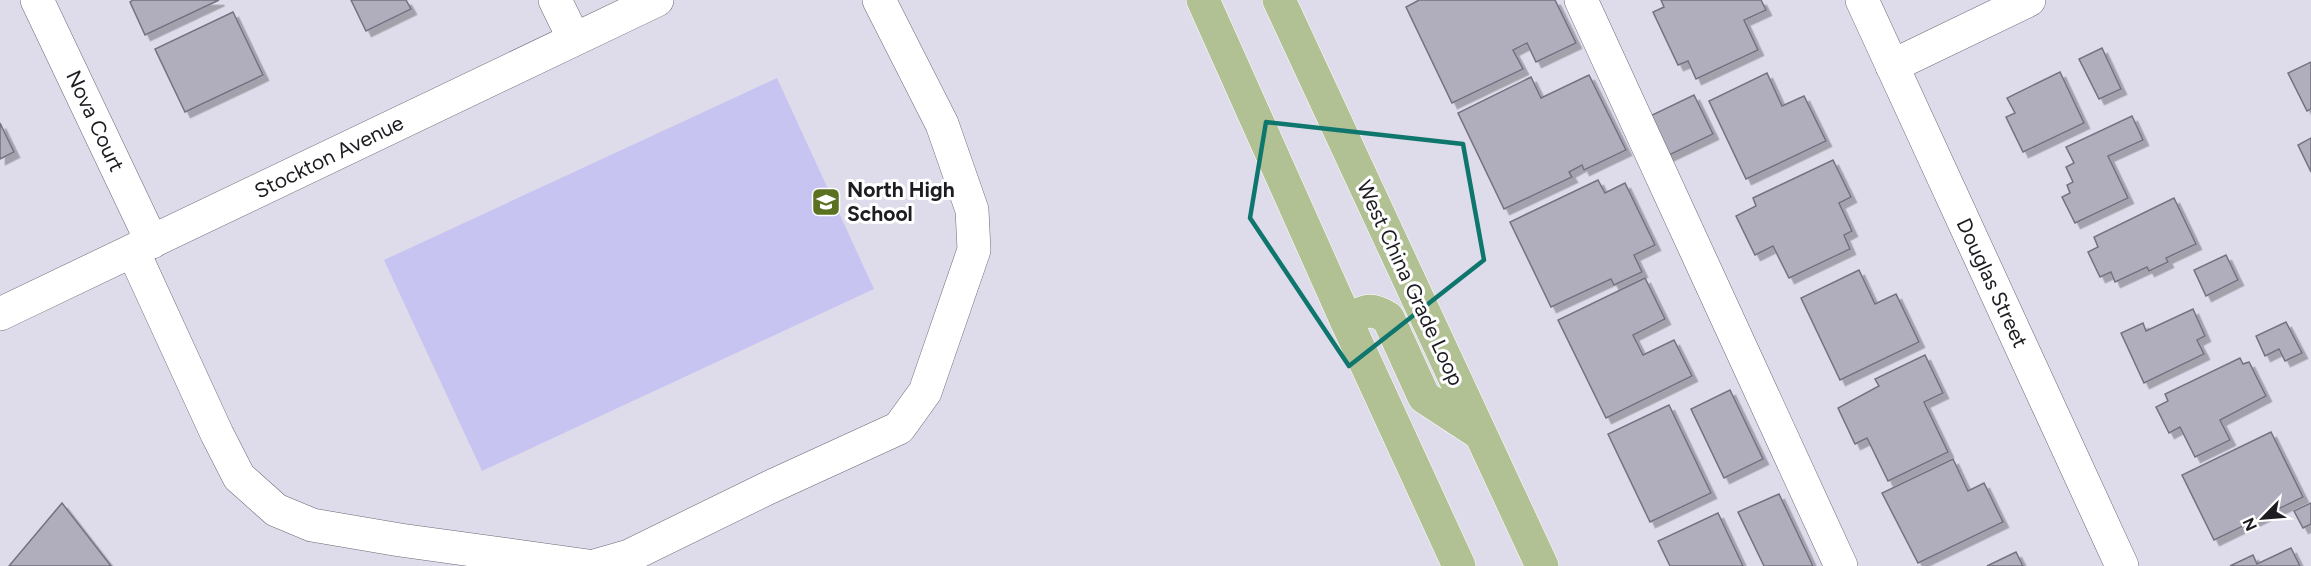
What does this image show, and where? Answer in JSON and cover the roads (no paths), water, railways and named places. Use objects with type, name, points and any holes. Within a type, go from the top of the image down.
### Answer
[{"type":"main road","points":[[1203,0],[1459,566]]},
{"type":"main road","name":"West China Grade Loop","points":[[1279,0],[1542,566]]},
{"type":"main road","points":[[1346,320],[1367,310],[1377,311],[1388,318],[1424,397],[1479,433]]},
{"type":"street","name":"Nova Court","points":[[37,0],[143,246],[217,434],[239,477],[276,510],[312,525],[400,540],[588,566]]},
{"type":"street","points":[[555,0],[573,39]]},
{"type":"street","name":"Stockton Avenue","points":[[0,314],[657,0]]},
{"type":"street","points":[[594,566],[629,556],[770,487],[899,428],[925,392],[974,250],[972,210],[942,124],[879,0]]},
{"type":"street","points":[[1581,0],[1841,566]]},
{"type":"street","name":"Douglas Street","points":[[1862,0],[2122,566]]},
{"type":"street","points":[[1892,66],[2030,0]]},
{"type":"place","name":"North High School","points":[[826,202]]}]
